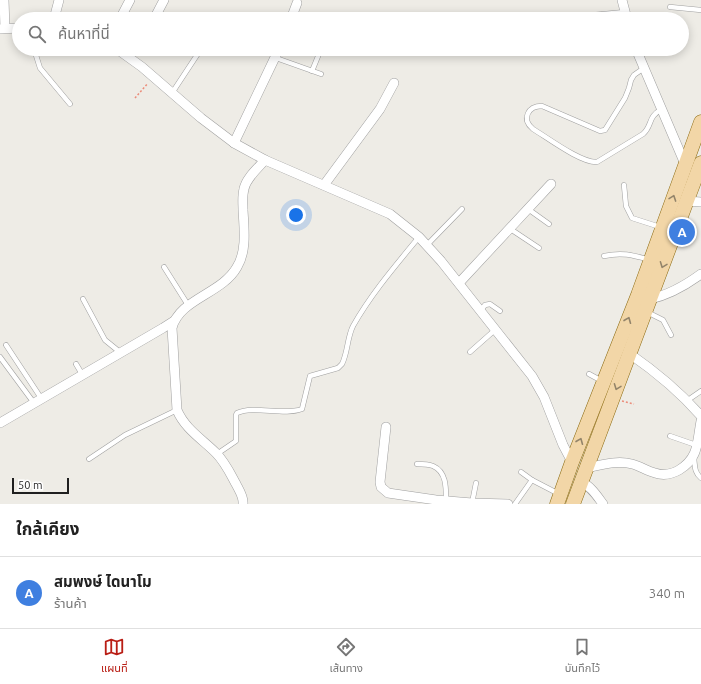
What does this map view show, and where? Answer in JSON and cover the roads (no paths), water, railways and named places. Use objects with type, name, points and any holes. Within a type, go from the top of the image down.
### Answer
[{"type":"main road","points":[[559,499],[701,122]]},
{"type":"main road","points":[[573,504],[648,305],[694,202],[701,163]]},
{"type":"street","points":[[3,28],[4,0]]},
{"type":"street","points":[[56,12],[59,0]]},
{"type":"street","points":[[124,12],[130,0]]},
{"type":"street","points":[[158,12],[164,0]]},
{"type":"street","points":[[622,0],[625,12]]},
{"type":"street","points":[[294,12],[297,3]]},
{"type":"street","points":[[135,56],[172,93],[201,118],[234,143],[265,160],[390,214],[419,237],[458,282],[532,376],[544,397],[563,445],[572,462]]},
{"type":"street","points":[[234,143],[277,56]]},
{"type":"street","points":[[639,56],[685,164]]},
{"type":"street","points":[[324,185],[380,109],[394,83]]},
{"type":"street","points":[[0,423],[174,321],[188,305],[218,288],[230,278],[241,261],[244,230],[242,195],[244,188],[265,160]]},
{"type":"street","points":[[458,282],[551,184]]},
{"type":"street","points":[[648,305],[661,296],[678,289],[701,274]]},
{"type":"street","points":[[174,321],[172,338],[177,410],[180,417],[190,430],[218,454],[231,474],[241,495],[243,504]]},
{"type":"street","points":[[630,354],[688,400],[701,416]]},
{"type":"street","points":[[586,468],[614,463],[624,463],[632,464],[655,473],[665,475],[675,472],[688,465],[694,456],[701,421]]},
{"type":"street","points":[[386,427],[380,482],[381,487],[388,493],[446,501],[508,504]]},
{"type":"street","points":[[581,482],[586,484],[593,491],[603,504]]},
{"type":"lane","points":[[670,7],[701,10]]},
{"type":"lane","points":[[36,56],[40,68],[70,104]]},
{"type":"lane","points":[[172,93],[196,56]]},
{"type":"lane","points":[[284,56],[312,71],[321,74]]},
{"type":"lane","points":[[312,71],[317,56]]},
{"type":"lane","points":[[644,68],[634,75],[625,98],[605,130],[600,131],[542,106],[532,108],[528,113],[526,121],[528,125],[534,129],[582,159],[592,163],[597,162],[647,131],[655,113],[662,109]]},
{"type":"lane","points":[[624,184],[626,206],[632,218],[662,228]]},
{"type":"lane","points":[[528,208],[549,224]]},
{"type":"lane","points":[[427,245],[462,209]]},
{"type":"lane","points":[[509,228],[539,248]]},
{"type":"lane","points":[[218,454],[236,441],[237,413],[245,411],[302,409],[310,376],[338,368],[342,364],[353,327],[373,295],[419,237]]},
{"type":"lane","points":[[604,256],[623,253],[632,254],[650,260]]},
{"type":"lane","points":[[164,267],[188,305]]},
{"type":"lane","points":[[83,299],[105,340],[121,353]]},
{"type":"lane","points":[[480,310],[488,304],[500,311]]},
{"type":"lane","points":[[648,305],[663,320],[671,335]]},
{"type":"lane","points":[[470,352],[496,329]]},
{"type":"lane","points":[[6,345],[37,401]]},
{"type":"lane","points":[[0,357],[37,401]]},
{"type":"lane","points":[[76,364],[82,374]]},
{"type":"lane","points":[[588,374],[603,382]]},
{"type":"lane","points":[[688,400],[701,390]]},
{"type":"lane","points":[[89,459],[125,435],[177,410]]},
{"type":"lane","points":[[670,436],[696,445]]},
{"type":"lane","points":[[694,456],[695,471],[701,478]]},
{"type":"lane","points":[[417,464],[433,466],[437,469],[445,480],[446,501]]},
{"type":"lane","points":[[521,472],[559,499]]},
{"type":"lane","points":[[515,504],[532,480]]},
{"type":"lane","points":[[472,503],[476,483]]},
{"type":"place","name":"สมพงษ์ ไดนาโม","points":[[682,232]]}]
